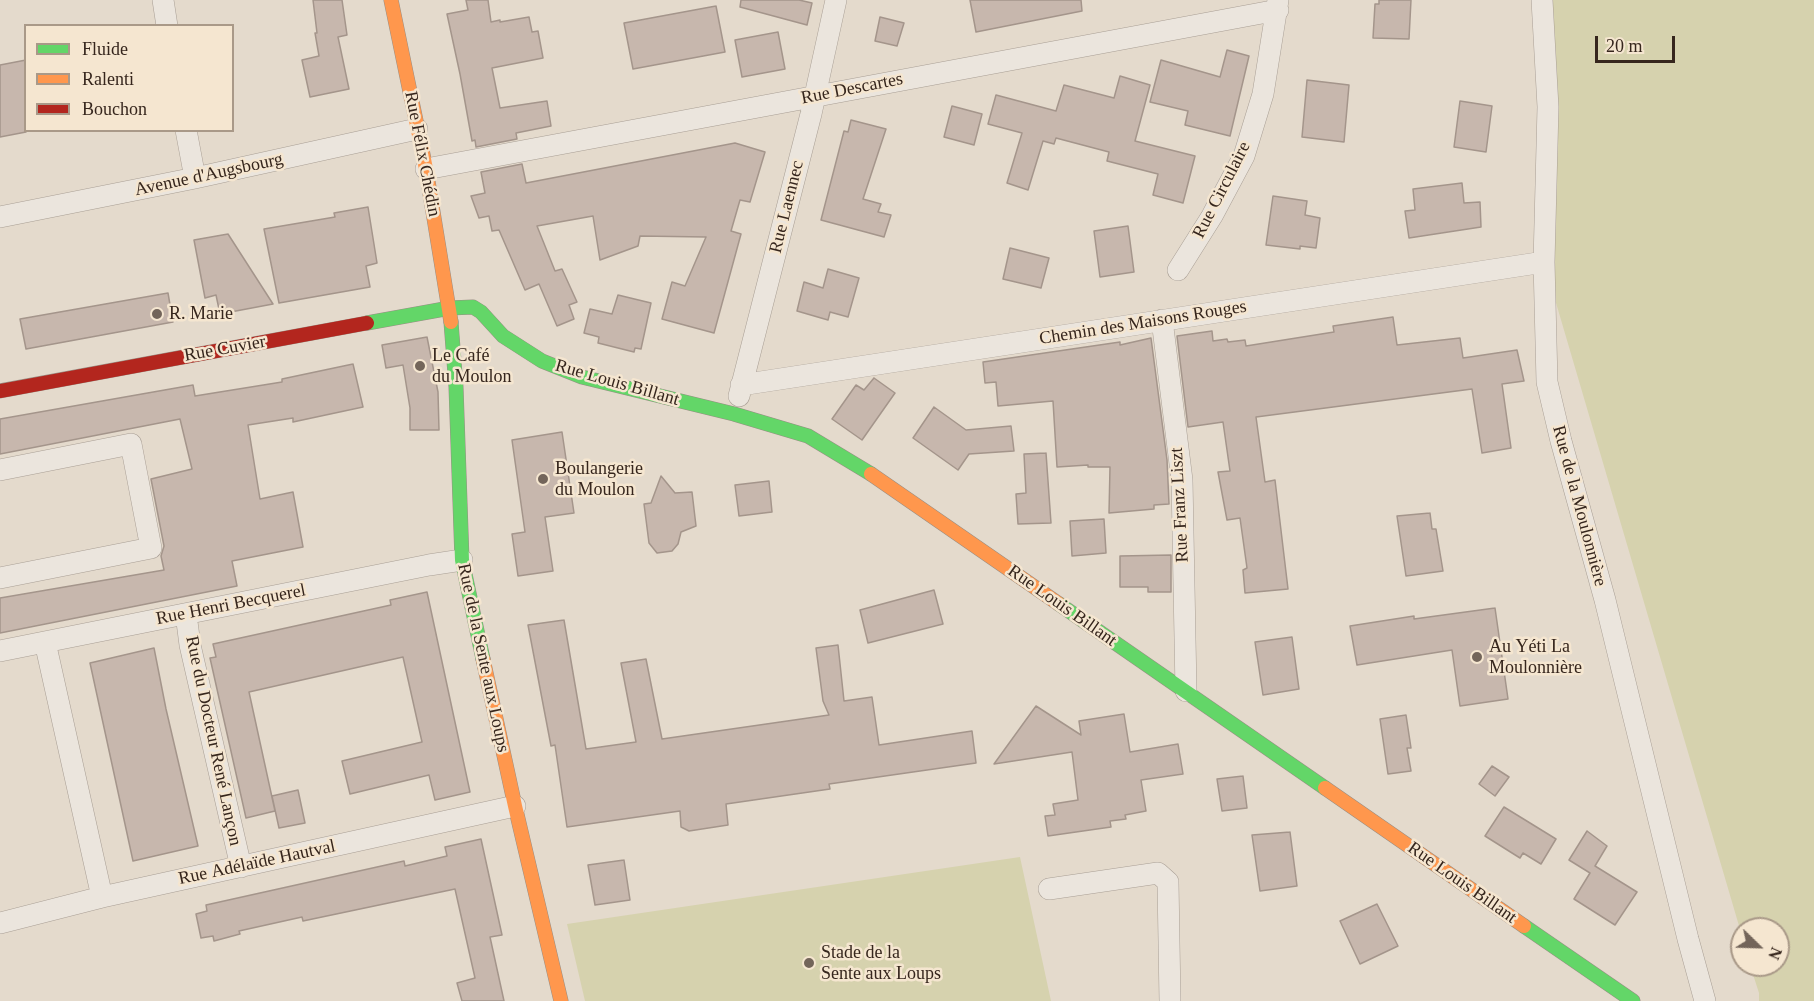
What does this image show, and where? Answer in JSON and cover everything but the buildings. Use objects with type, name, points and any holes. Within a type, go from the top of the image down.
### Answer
[{"type":"street","points":[[163,0],[167,24]]},
{"type":"street","name":"Rue Félix Chédin","points":[[391,0],[426,169],[450,308]]},
{"type":"street","name":"Rue Laennec","points":[[734,414],[815,96],[836,0]]},
{"type":"street","name":"Rue de la Moulonnière","points":[[1542,0],[1548,107],[1544,262],[1547,382],[1608,612],[1705,1001]]},
{"type":"street","name":"Rue Descartes","points":[[426,169],[815,96],[1278,5]]},
{"type":"street","name":"Rue Circulaire","points":[[1178,270],[1212,216],[1244,156],[1263,94],[1278,5]]},
{"type":"street","name":"Avenue d'Augsbourg","points":[[0,217],[195,178],[417,129]]},
{"type":"street","points":[[186,132],[195,178]]},
{"type":"street","name":"Chemin des Maisons Rouges","points":[[741,385],[1544,262]]},
{"type":"street","name":"Rue Louis Billant","points":[[450,308],[473,307],[481,312],[503,336],[542,361],[582,377],[734,414],[808,436],[863,468],[1633,1001]]},
{"type":"street","name":"Rue Cuvier","points":[[0,391],[450,308]]},
{"type":"street","name":"Rue de la Sente aux Loups","points":[[450,308],[456,387],[462,560],[515,806],[561,1001]]},
{"type":"street","name":"Rue Franz Liszt","points":[[1162,320],[1182,480],[1186,691]]},
{"type":"street","points":[[0,470],[131,444],[151,548],[0,578]]},
{"type":"street","name":"Rue Henri Becquerel","points":[[0,651],[462,560]]},
{"type":"street","name":"Rue du Docteur René Lançon","points":[[186,614],[190,645],[241,867]]},
{"type":"street","points":[[45,642],[102,897]]},
{"type":"street","name":"Rue Adélaïde Hautval","points":[[0,923],[102,897],[515,806]]},
{"type":"street","points":[[1049,889],[1158,873],[1168,882],[1170,1001]]},
{"type":"shaded area","points":[[1542,0],[1814,0],[1814,1001],[1759,1001],[1754,977],[1790,977],[1790,917],[1736,917],[1544,262]]},
{"type":"shaded area","name":"Stade de la Sente aux Loups","points":[[1020,857],[1051,1001],[585,1001],[567,924]]},
{"type":"traffic: fast","points":[[367,323],[450,308],[473,307],[481,312],[503,336],[542,361],[582,377],[734,414],[808,436],[871,474]]},
{"type":"traffic: fast","points":[[451,322],[456,387],[462,560],[483,659]]},
{"type":"traffic: fast","points":[[1059,604],[1325,788]]},
{"type":"traffic: fast","points":[[1524,926],[1633,1001]]},
{"type":"traffic: slow","points":[[391,0],[426,169],[451,322]]},
{"type":"traffic: slow","points":[[871,474],[1059,604]]},
{"type":"traffic: slow","points":[[483,659],[561,1001]]},
{"type":"traffic: slow","points":[[1325,788],[1524,926]]},
{"type":"traffic: jam","points":[[0,391],[367,323]]},
{"type":"place","name":"R. Marie","points":[[157,314]]},
{"type":"place","name":"Le Café du Moulon","points":[[420,366]]},
{"type":"place","name":"Boulangerie du Moulon","points":[[543,479]]},
{"type":"place","name":"Au Yéti La Moulonnière","points":[[1477,657]]},
{"type":"place","name":"Stade de la Sente aux Loups","points":[[809,963]]}]
